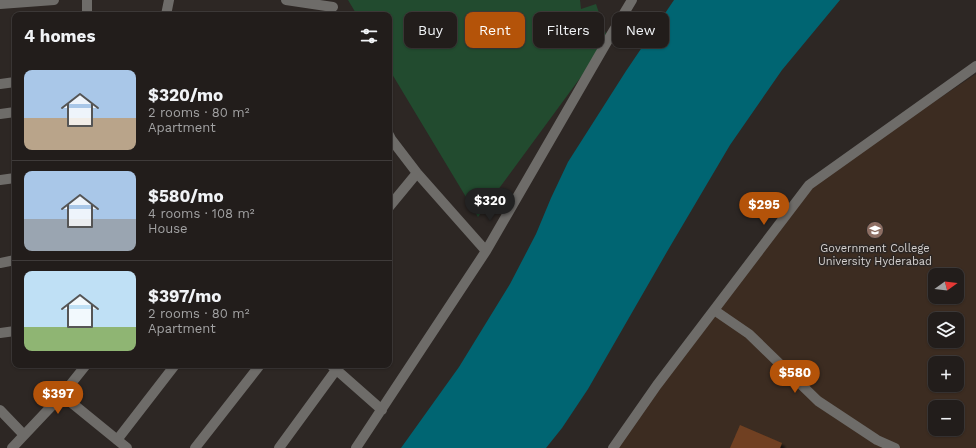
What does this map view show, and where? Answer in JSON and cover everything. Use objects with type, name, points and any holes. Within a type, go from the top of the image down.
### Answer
[{"type":"street","points":[[0,4],[54,0]]},
{"type":"street","points":[[87,0],[87,12]]},
{"type":"street","points":[[167,12],[169,0]]},
{"type":"street","points":[[286,0],[335,7]]},
{"type":"street","points":[[356,448],[486,251],[632,0]]},
{"type":"street","points":[[615,447],[657,385],[809,186],[976,66]]},
{"type":"street","points":[[0,84],[12,82]]},
{"type":"street","points":[[0,114],[12,112]]},
{"type":"street","points":[[392,141],[417,174],[486,251]]},
{"type":"street","points":[[392,203],[417,174]]},
{"type":"street","points":[[0,180],[12,178]]},
{"type":"street","points":[[0,263],[12,261]]},
{"type":"street","points":[[714,310],[749,334],[818,401],[877,440],[895,448]]},
{"type":"street","points":[[0,333],[12,331]]},
{"type":"street","points":[[12,448],[62,395],[84,368]]},
{"type":"street","points":[[117,440],[173,368]]},
{"type":"street","points":[[195,448],[258,368]]},
{"type":"street","points":[[280,448],[333,368]]},
{"type":"street","points":[[335,368],[382,410]]},
{"type":"street","points":[[62,395],[127,448]]},
{"type":"street","points":[[0,410],[24,435]]},
{"type":"shaded area","name":"Government College University Hyderabad","points":[[976,74],[976,448],[614,448],[809,185]]},
{"type":"green space","points":[[348,0],[580,0],[581,9],[596,4],[599,12],[533,12],[533,48],[602,48],[478,217],[392,74],[392,12],[355,12]]},
{"type":"green space","points":[[604,28],[608,40],[604,45]]},
{"type":"water","points":[[674,0],[840,0],[782,70],[730,145],[588,389],[562,428],[546,448],[401,448],[459,367],[510,284],[536,234],[568,162],[626,71],[642,48],[669,48],[669,12],[666,12]]},
{"type":"building","points":[[740,425],[782,443],[780,448],[730,448]]},
{"type":"place","name":"Government College University Hyderabad","points":[[875,230]]}]
